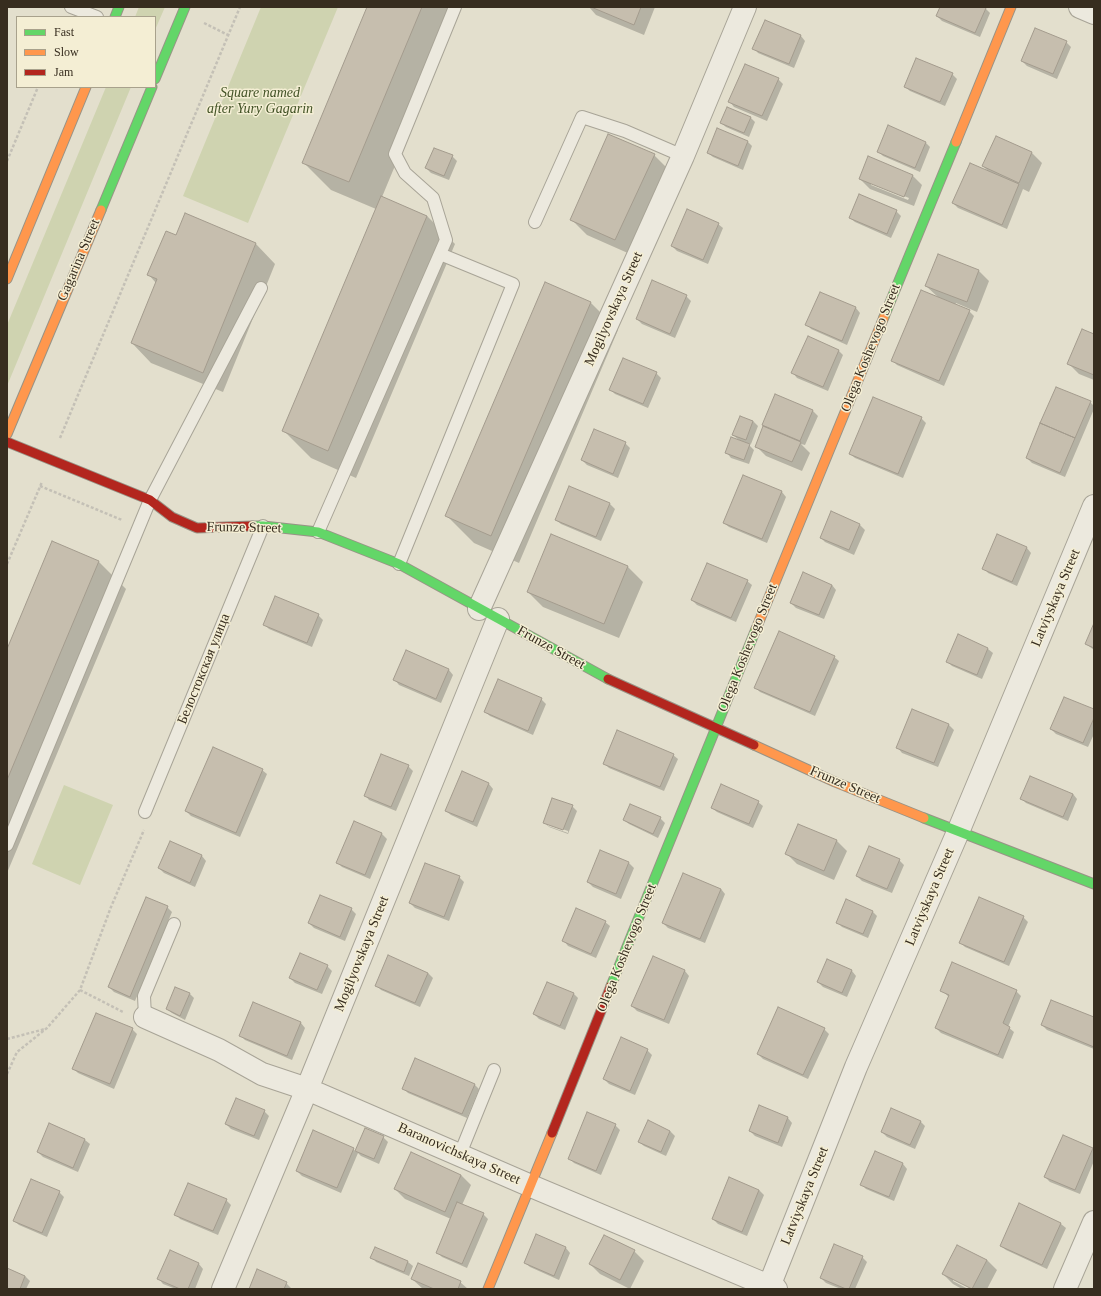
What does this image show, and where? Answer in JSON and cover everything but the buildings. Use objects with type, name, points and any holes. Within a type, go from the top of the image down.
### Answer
[{"type":"street","points":[[156,77],[185,7]]},
{"type":"street","name":"Mogilyovskaya Street","points":[[223,1289],[307,1088],[489,614],[745,7]]},
{"type":"street","name":"Olega Koshevogo Street","points":[[488,1289],[531,1186],[715,728],[1011,7]]},
{"type":"street","points":[[1080,7],[1094,13]]},
{"type":"street","points":[[7,279],[86,88]]},
{"type":"street","name":"Gagarina Street","points":[[7,434],[152,88]]},
{"type":"street","name":"Frunze Street","points":[[7,442],[150,500],[172,517],[197,528],[263,526],[318,532],[399,564],[598,674],[715,728],[835,782],[958,832],[1094,884]]},
{"type":"street","name":"Latviyskaya Street","points":[[771,1288],[856,1067],[958,832],[1094,506]]},
{"type":"street","name":"Baranovichskaya Street","points":[[144,1017],[219,1050],[262,1074],[307,1088],[531,1186],[771,1288]]},
{"type":"street","points":[[1065,1289],[1094,1222]]},
{"type":"lane","points":[[71,7],[94,16]]},
{"type":"lane","points":[[318,532],[446,240],[433,198],[405,173],[395,154],[455,7]]},
{"type":"lane","points":[[535,222],[582,117],[624,131],[683,156]]},
{"type":"lane","points":[[399,564],[513,284],[440,254]]},
{"type":"lane","points":[[7,845],[150,500],[261,288]]},
{"type":"lane","name":"Белостокская улица","points":[[145,812],[263,526]]},
{"type":"lane","points":[[144,1017],[144,996],[174,924]]},
{"type":"lane","points":[[460,1154],[494,1070]]},
{"type":"path","points":[[7,564],[240,7]]},
{"type":"path","points":[[7,161],[38,88]]},
{"type":"path","points":[[40,486],[139,527]]},
{"type":"path","points":[[7,1074],[17,1052],[47,1028],[80,990],[111,907],[146,825],[145,812]]},
{"type":"path","points":[[80,990],[121,1012],[144,1017]]},
{"type":"path","points":[[7,1039],[47,1028]]},
{"type":"green space","points":[[139,7],[165,7],[156,28],[156,16],[135,16]]},
{"type":"green space","name":"Square named after Yury Gagarin","points":[[261,7],[338,7],[248,223],[183,196]]},
{"type":"green space","points":[[106,88],[131,88],[7,386],[7,325]]},
{"type":"green space","points":[[64,785],[113,805],[80,885],[32,864]]},
{"type":"traffic: fast","points":[[115,16],[119,7]]},
{"type":"traffic: fast","points":[[156,77],[185,7]]},
{"type":"traffic: fast","points":[[101,210],[152,88]]},
{"type":"traffic: fast","points":[[884,317],[956,142]]},
{"type":"traffic: fast","points":[[252,526],[318,532],[399,564],[608,679]]},
{"type":"traffic: fast","points":[[611,986],[756,629]]},
{"type":"traffic: fast","points":[[924,818],[1094,884]]},
{"type":"traffic: slow","points":[[956,142],[1011,7]]},
{"type":"traffic: slow","points":[[7,279],[86,88]]},
{"type":"traffic: slow","points":[[7,434],[101,210]]},
{"type":"traffic: slow","points":[[756,629],[884,317]]},
{"type":"traffic: slow","points":[[754,745],[835,782],[924,818]]},
{"type":"traffic: slow","points":[[488,1289],[552,1133]]},
{"type":"traffic: jam","points":[[7,442],[150,500],[172,517],[197,528],[252,526]]},
{"type":"traffic: jam","points":[[608,679],[754,745]]},
{"type":"traffic: jam","points":[[552,1133],[611,986]]}]
